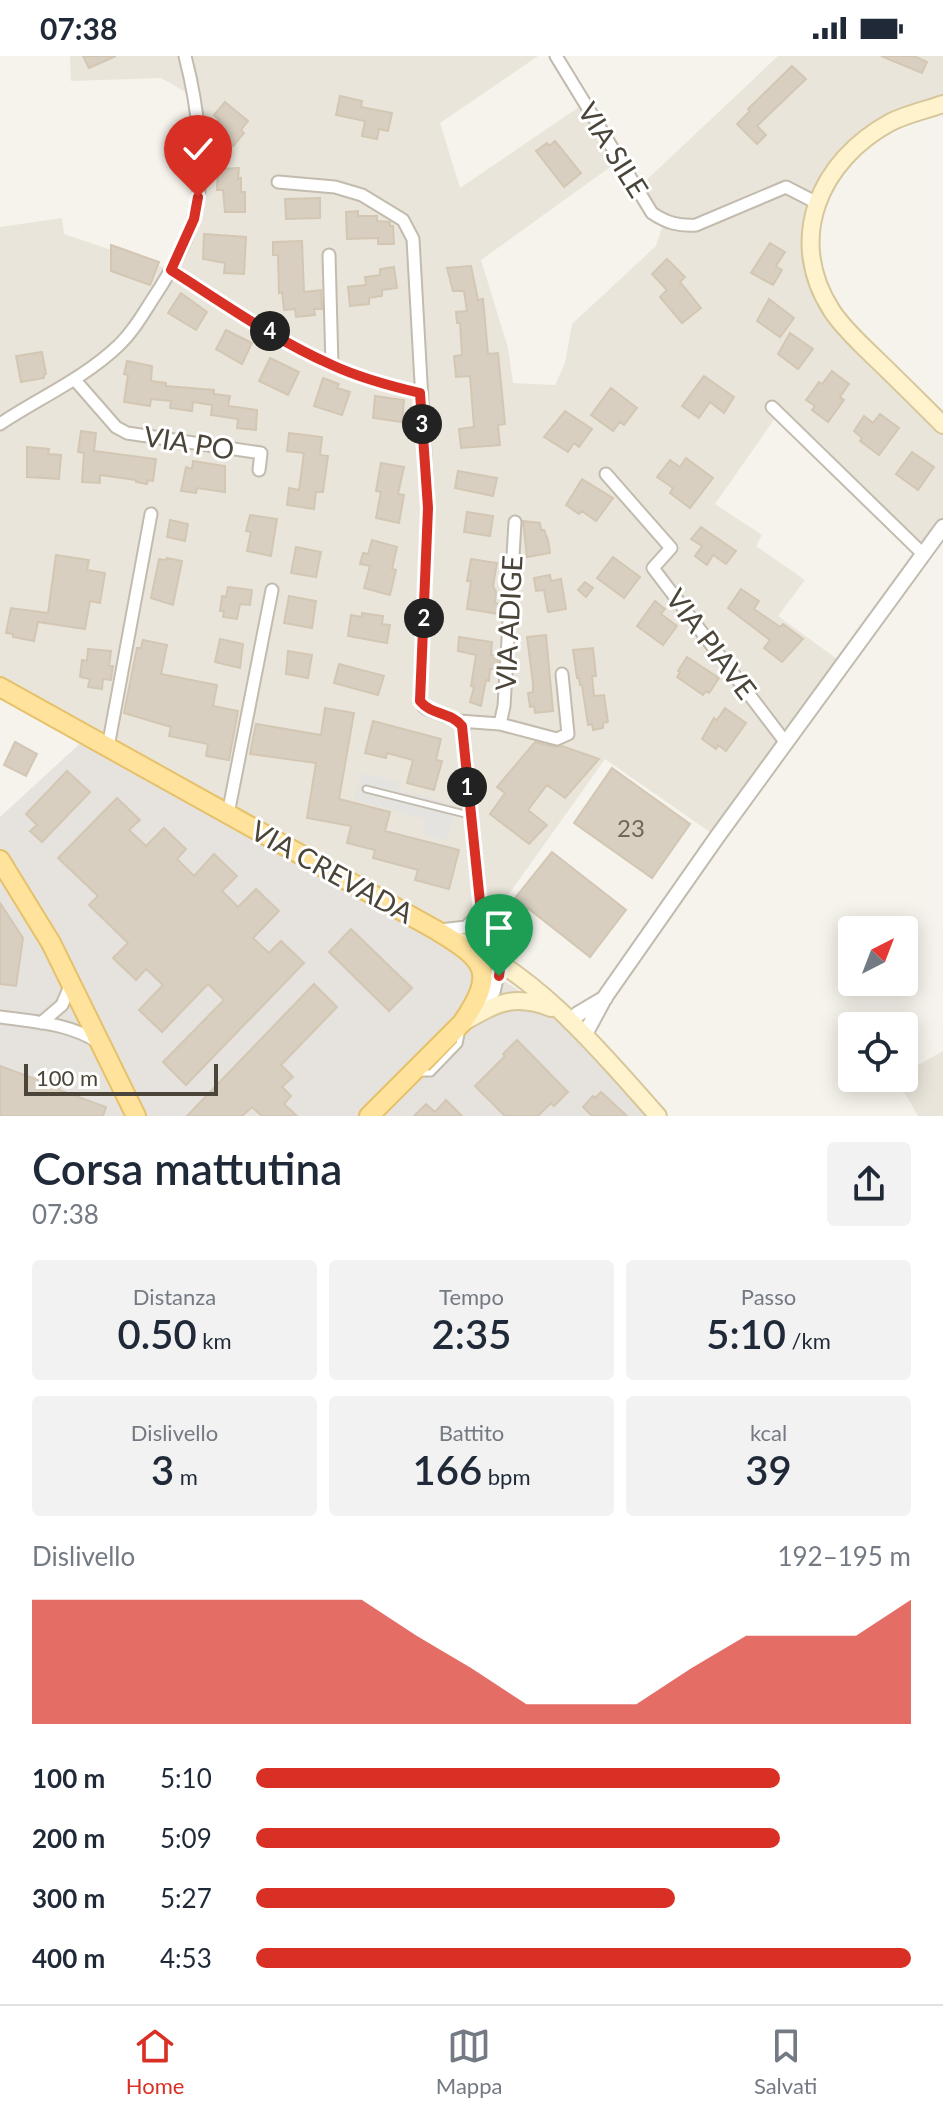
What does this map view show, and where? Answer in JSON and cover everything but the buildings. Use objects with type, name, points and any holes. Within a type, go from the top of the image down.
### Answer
[{"type":"main road","points":[[943,104],[893,121],[867,138],[827,178],[817,203],[810,236],[811,262],[817,285],[833,313],[943,425]]},
{"type":"main road","name":"VIA CREVADA","points":[[0,689],[436,930],[464,947],[479,963],[483,986],[462,1023],[369,1116]]},
{"type":"main road","points":[[0,860],[51,943],[136,1116]]},
{"type":"main road","name":"VIA CREVADA","points":[[436,930],[501,962],[537,990],[658,1116]]},
{"type":"main road","name":"VIA CREVADA","points":[[462,1023],[491,1006],[509,1000],[533,1001],[556,1009]]},
{"type":"street","points":[[0,424],[75,380],[127,337],[171,270],[194,219],[198,197],[196,113],[185,56]]},
{"type":"street","name":"VIA SILE","points":[[556,56],[652,213],[664,221],[680,226],[696,225],[786,187],[817,203]]},
{"type":"street","name":"VIA ADIGE","points":[[278,182],[335,187],[362,195],[403,220],[413,239],[428,508],[420,701],[427,709],[459,721],[500,724],[557,739],[568,734],[562,674]]},
{"type":"street","points":[[329,255],[332,365]]},
{"type":"street","points":[[171,270],[250,320],[332,365],[375,382],[420,393]]},
{"type":"street","name":"VIA PO","points":[[75,380],[116,427],[127,433],[261,453],[259,470]]},
{"type":"street","points":[[772,407],[923,554]]},
{"type":"street","name":"VIA PIAVE","points":[[606,474],[671,548],[653,568],[786,743]]},
{"type":"street","points":[[108,747],[151,514]]},
{"type":"street","name":"VIA ADIGE","points":[[500,724],[504,706],[515,522]]},
{"type":"street","points":[[584,1036],[605,997],[943,527]]},
{"type":"street","name":"VIA CREVADA","points":[[228,814],[272,590]]},
{"type":"street","points":[[459,721],[463,731],[481,912],[488,939],[501,962]]},
{"type":"street","points":[[436,930],[466,927],[481,912]]},
{"type":"street","name":"VIA CREVADA","points":[[462,1023],[494,992],[501,962]]},
{"type":"street","points":[[41,1023],[62,1005],[72,983]]},
{"type":"street","points":[[570,1022],[605,997]]},
{"type":"street","points":[[0,1017],[79,1030],[102,1045]]},
{"type":"lane","points":[[366,789],[470,815]]},
{"type":"shaded area","points":[[70,56],[538,56],[440,123],[460,188],[585,103],[620,160],[481,260],[508,348],[513,383],[555,385],[565,363],[572,324],[656,246],[664,221],[637,189],[778,56],[943,56],[943,103],[893,122],[844,159],[810,236],[833,313],[943,425],[943,527],[923,554],[778,414],[715,504],[762,535],[756,546],[805,580],[778,616],[844,664],[717,837],[605,759],[496,912],[485,919],[436,930],[0,687],[0,227],[62,218],[64,234],[171,270],[198,197],[193,96],[161,78],[71,81]]},
{"type":"shaded area","points":[[86,738],[461,953],[547,1009],[609,1068],[651,1116],[0,1116],[0,817]]},
{"type":"shaded area","points":[[361,773],[399,782],[398,790],[456,805],[447,841],[422,834],[425,819],[354,800]]},
{"type":"shaded area","points":[[943,1051],[943,1116],[918,1116],[904,1092],[918,1092],[918,1065]]},
{"type":"route","points":[[198,197],[194,219],[171,270],[250,320],[332,365],[375,382],[420,393],[428,508],[420,701],[427,709],[454,718],[462,726],[481,912],[492,949],[501,962],[499,976]]}]
